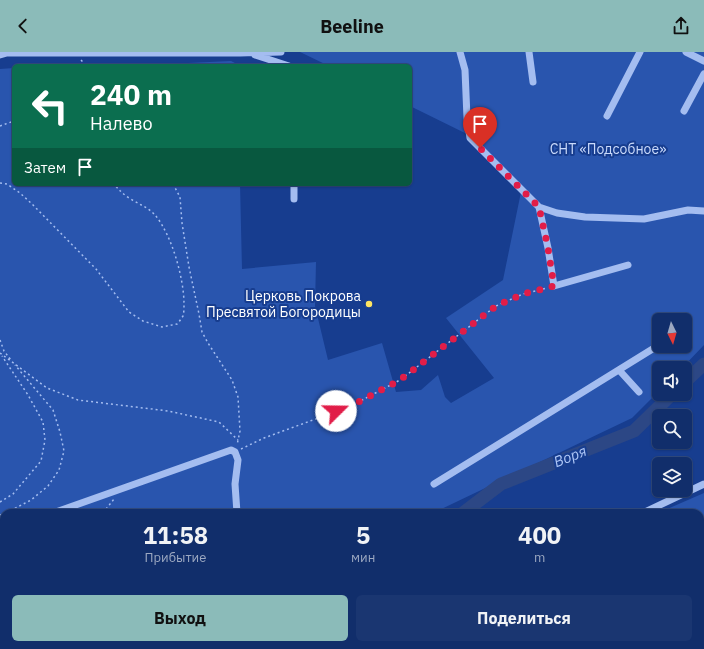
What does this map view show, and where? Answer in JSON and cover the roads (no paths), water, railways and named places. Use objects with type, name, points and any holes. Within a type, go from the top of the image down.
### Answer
[{"type":"street","points":[[4,54],[281,52]]},
{"type":"street","points":[[460,52],[465,70],[467,118],[470,138],[539,207],[557,213],[585,217],[644,219],[688,210],[704,211]]},
{"type":"street","points":[[529,52],[533,82]]},
{"type":"street","points":[[606,116],[640,52]]},
{"type":"street","points":[[686,52],[704,61]]},
{"type":"street","points":[[249,53],[283,64]]},
{"type":"street","points":[[684,111],[704,74]]},
{"type":"street","points":[[294,186],[294,198]]},
{"type":"street","points":[[539,207],[554,286],[628,265]]},
{"type":"street","points":[[434,484],[652,349]]},
{"type":"street","points":[[619,370],[639,392]]},
{"type":"street","points":[[64,509],[231,450],[235,452],[238,460],[235,484],[237,509]]},
{"type":"street","points":[[659,509],[704,484]]},
{"type":"waterway","name":"Воря","points":[[692,375],[704,364]]},
{"type":"waterway","name":"Воря","points":[[468,509],[501,484],[634,431],[665,401]]},
{"type":"place","name":"Церковь Покрова Пресвятой Богородицы","points":[[369,304]]},
{"type":"park label","name":"СНТ «Подсобное»","points":[[608,149]]}]
